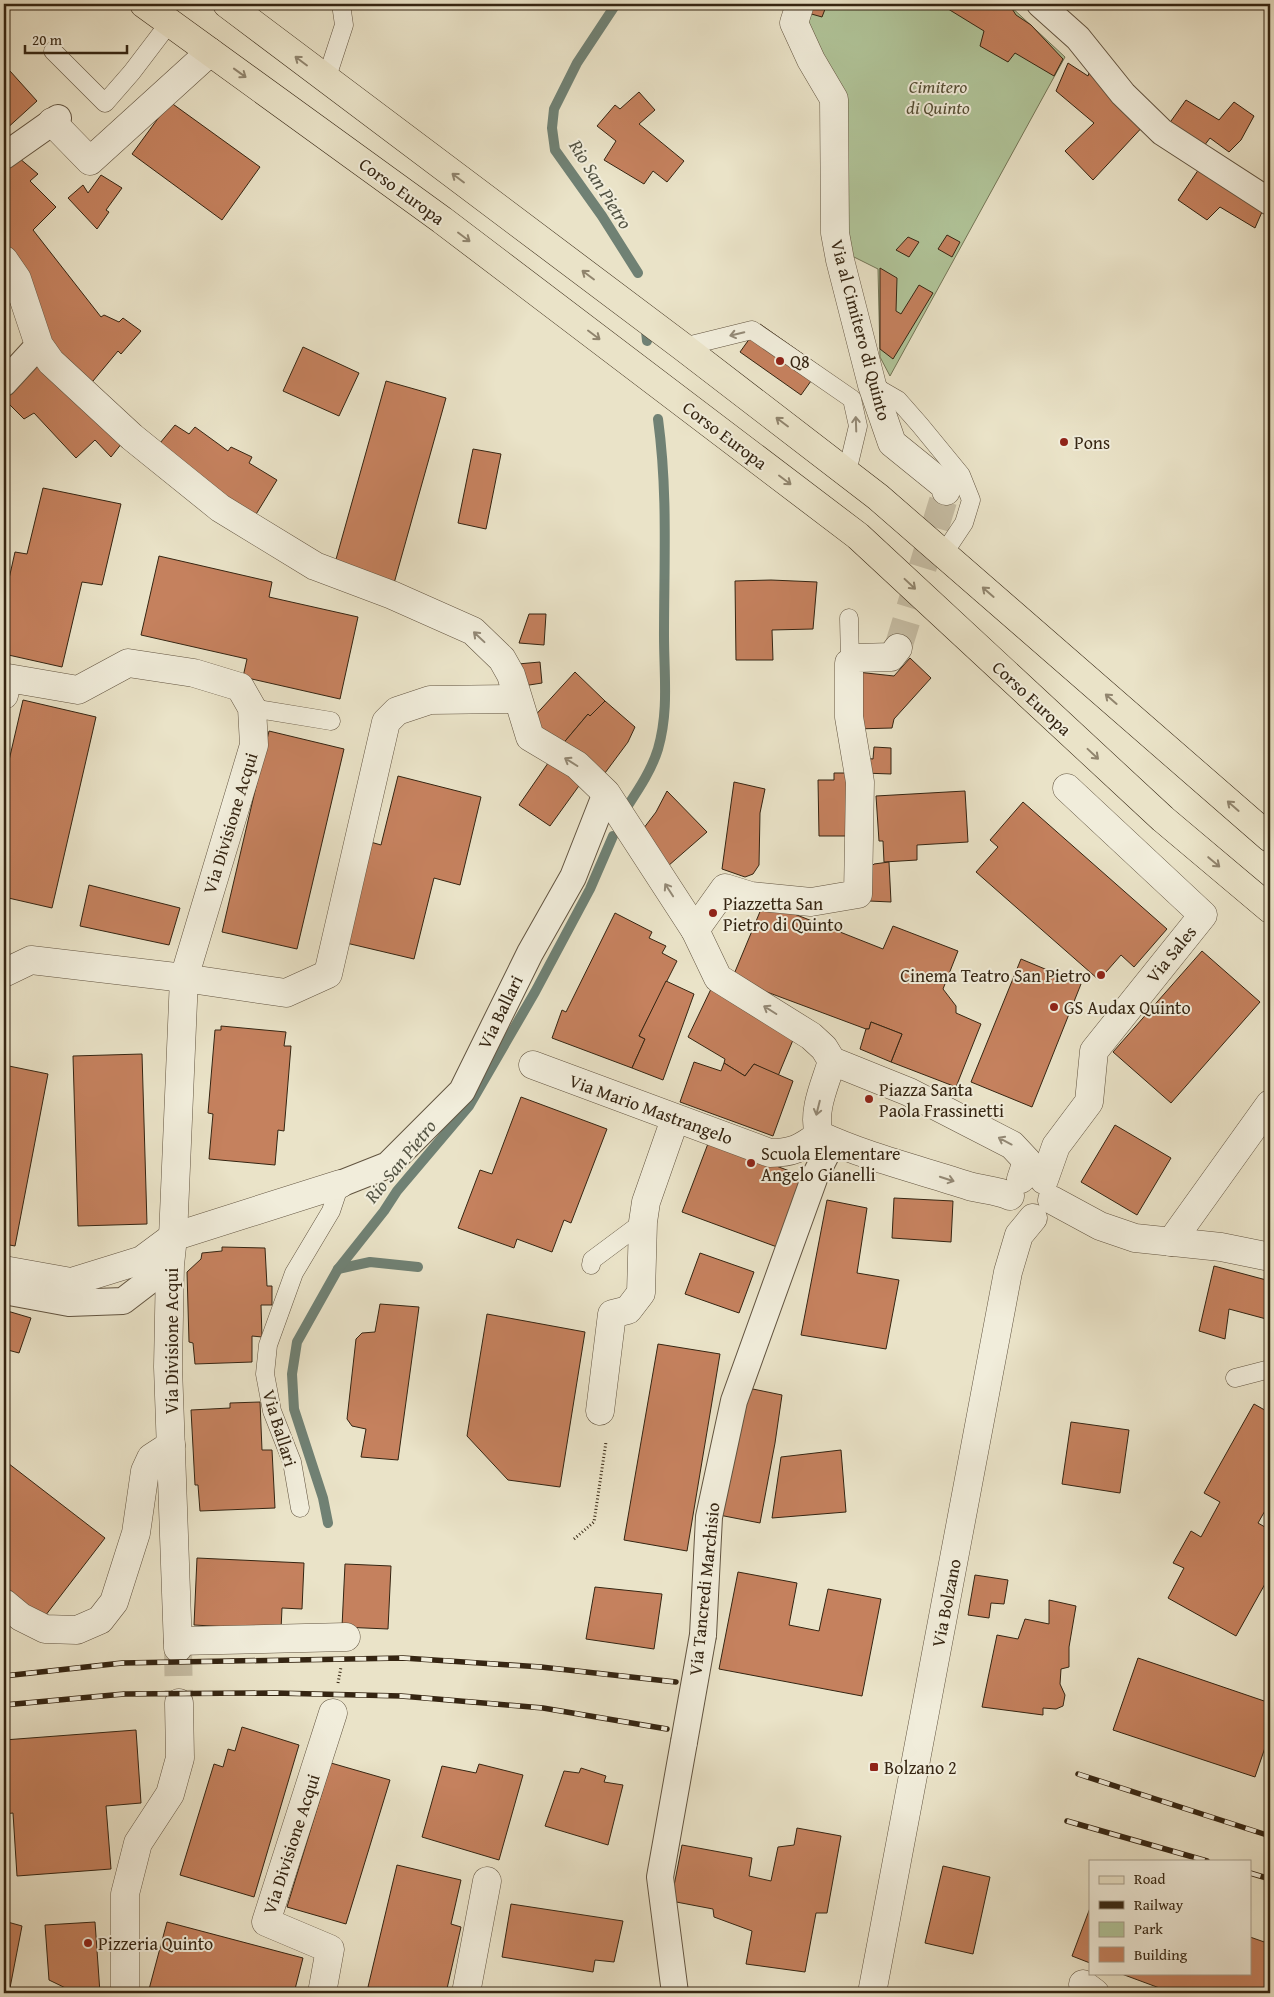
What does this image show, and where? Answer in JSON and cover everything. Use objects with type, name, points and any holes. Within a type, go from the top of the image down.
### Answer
[{"type":"main road","name":"Corso Europa","points":[[144,4],[442,220],[858,536],[1163,819],[1270,909]]},
{"type":"main road","points":[[227,4],[847,472],[1270,838]]},
{"type":"street","name":"Via al Cimitero di Quinto","points":[[800,4],[794,23],[811,60],[834,100],[835,233],[840,260],[872,385],[892,443],[945,486],[946,491]]},
{"type":"street","points":[[1040,4],[1078,38],[1123,94],[1162,132],[1270,202]]},
{"type":"street","points":[[4,156],[55,120],[90,161],[210,52]]},
{"type":"street","points":[[4,260],[17,279],[39,346],[51,362],[132,437],[220,508],[314,566],[392,596],[474,631],[502,659],[511,675],[516,699],[530,737],[577,765],[606,793],[695,930],[718,978],[811,1036],[824,1048],[832,1061],[909,1092],[1012,1145],[1027,1161],[1032,1195]]},
{"type":"street","points":[[4,383],[39,346]]},
{"type":"street","points":[[695,930],[725,888],[751,896],[811,902],[858,894],[860,782],[850,717],[850,661],[857,658],[891,657],[898,648]]},
{"type":"street","name":"Via Divisione Acqui","points":[[4,695],[8,678],[78,690],[128,664],[194,673],[240,687],[252,708],[254,744],[184,978],[173,1237],[170,1266],[168,1367],[178,1645],[346,1637]]},
{"type":"street","points":[[4,973],[31,960],[184,978],[286,993],[328,974],[386,722],[397,711],[430,700],[516,699]]},
{"type":"street","name":"Via Sales","points":[[1032,1195],[1056,1146],[1089,1102],[1094,1051],[1203,915],[1066,788]]},
{"type":"street","name":"Via Ballari","points":[[173,1237],[340,1184],[388,1165],[462,1092],[530,953],[574,877],[606,793]]},
{"type":"street","points":[[832,1061],[816,1113],[816,1123],[826,1138],[972,1187],[1032,1195],[1100,1226],[1135,1238],[1221,1247],[1270,1257]]},
{"type":"street","name":"Via Mario Mastrangelo","points":[[533,1065],[770,1153],[786,1153],[826,1138]]},
{"type":"street","points":[[1171,1242],[1270,1104]]},
{"type":"street","points":[[600,1408],[612,1314],[628,1310],[641,1293],[643,1222],[646,1202],[676,1119]]},
{"type":"street","name":"Via Tancredi Marchisio","points":[[675,1993],[660,1876],[703,1634],[709,1517],[734,1401],[815,1176],[826,1138]]},
{"type":"street","name":"Via Bolzano","points":[[872,1993],[1008,1272],[1032,1195]]},
{"type":"street","name":"Via Divisione Acqui","points":[[4,1270],[71,1282],[142,1260],[173,1237]]},
{"type":"street","points":[[4,1291],[69,1304],[124,1301],[170,1266]]},
{"type":"street","points":[[4,1603],[21,1617],[45,1629],[77,1630],[100,1620],[114,1602],[136,1533],[145,1471],[151,1458],[172,1445]]},
{"type":"street","points":[[125,1993],[125,1894],[138,1842],[170,1794],[180,1758],[179,1702]]},
{"type":"street","name":"Via Divisione Acqui","points":[[322,1993],[330,1948],[266,1922],[333,1713]]},
{"type":"street","points":[[466,1993],[487,1880]]},
{"type":"lane","points":[[326,80],[344,25],[341,4]]},
{"type":"lane","points":[[53,51],[105,103],[132,72],[170,22]]},
{"type":"lane","points":[[683,347],[752,330],[852,399],[858,426],[847,472]]},
{"type":"lane","points":[[872,385],[898,400],[961,475],[971,500],[964,524],[944,554]]},
{"type":"lane","points":[[849,618],[850,661]]},
{"type":"lane","points":[[252,708],[331,721]]},
{"type":"lane","name":"Via Ballari","points":[[300,1508],[292,1462],[270,1402],[265,1374],[268,1345],[294,1273],[331,1211],[340,1184]]},
{"type":"lane","points":[[590,1266],[592,1260],[643,1222]]},
{"type":"lane","points":[[1235,1378],[1270,1370]]},
{"type":"path","points":[[574,1539],[594,1522],[610,1420],[608,1412],[600,1408]]},
{"type":"green space","name":"Cimitero di Quinto","points":[[814,4],[1008,4],[1065,57],[890,376],[880,357],[878,269],[846,253],[808,21]]},
{"type":"building","points":[[811,4],[827,4],[822,17],[808,13]]},
{"type":"building","points":[[940,4],[1009,4],[1016,15],[1031,25],[1063,59],[1054,76],[1015,53],[1008,62],[980,46],[984,31]]},
{"type":"building","points":[[1068,63],[1088,76],[1089,73],[1147,122],[1093,180],[1065,151],[1094,123],[1056,91]]},
{"type":"building","points":[[10,71],[37,101],[4,131],[4,76]]},
{"type":"building","points":[[639,92],[655,110],[639,124],[684,161],[667,182],[653,171],[644,184],[604,160],[616,141],[597,126],[615,105],[620,109]]},
{"type":"building","points":[[1186,100],[1219,120],[1234,102],[1254,116],[1241,140],[1229,152],[1210,138],[1201,150],[1166,128]]},
{"type":"building","points":[[170,102],[260,167],[222,220],[132,154]]},
{"type":"building","points":[[19,158],[38,174],[30,181],[56,207],[33,230],[101,317],[104,315],[119,322],[123,318],[141,331],[121,354],[118,351],[88,387],[55,355],[22,269],[4,245],[4,172]]},
{"type":"building","points":[[1203,163],[1265,205],[1255,228],[1220,207],[1207,220],[1178,200]]},
{"type":"building","points":[[101,175],[122,188],[106,210],[109,212],[97,229],[68,198],[83,185],[88,193]]},
{"type":"building","points":[[947,235],[960,242],[952,257],[938,249]]},
{"type":"building","points":[[908,237],[919,242],[909,257],[896,250]]},
{"type":"building","points":[[880,268],[897,278],[896,311],[901,314],[919,285],[933,293],[893,359],[880,349]]},
{"type":"building","points":[[760,324],[821,367],[801,395],[740,352]]},
{"type":"building","points":[[303,347],[359,373],[339,416],[283,391]]},
{"type":"building","points":[[39,364],[126,438],[111,457],[95,440],[76,458],[34,413],[24,419],[4,399]]},
{"type":"building","points":[[386,381],[446,398],[393,587],[333,570]]},
{"type":"building","points":[[175,425],[189,434],[195,427],[228,451],[231,447],[252,457],[249,463],[277,480],[255,516],[208,483],[160,443]]},
{"type":"building","points":[[473,449],[501,454],[486,529],[458,523]]},
{"type":"building","points":[[43,488],[121,504],[102,585],[82,582],[62,667],[4,654],[4,601],[15,552],[27,554]]},
{"type":"building","points":[[159,556],[272,582],[269,597],[358,617],[340,699],[243,677],[247,659],[141,635]]},
{"type":"building","points":[[735,581],[817,582],[813,629],[772,630],[773,660],[736,660]]},
{"type":"building","points":[[529,614],[546,614],[544,645],[519,643]]},
{"type":"building","points":[[910,658],[931,678],[894,719],[892,728],[855,729],[857,672],[894,676]]},
{"type":"building","points":[[540,662],[542,683],[523,686],[518,664]]},
{"type":"building","points":[[575,672],[605,701],[590,716],[588,714],[561,746],[530,721]]},
{"type":"building","points":[[23,700],[96,717],[52,908],[4,897],[4,782]]},
{"type":"building","points":[[605,701],[635,727],[628,742],[602,777],[561,746],[588,714],[590,716]]},
{"type":"building","points":[[269,731],[344,749],[297,949],[222,932]]},
{"type":"building","points":[[874,747],[891,748],[891,774],[863,773],[864,758],[873,759]]},
{"type":"building","points":[[553,756],[581,783],[550,826],[519,805]]},
{"type":"building","points":[[834,773],[846,773],[854,836],[819,836],[818,780],[834,780]]},
{"type":"building","points":[[398,776],[481,797],[460,885],[434,878],[414,959],[342,942],[367,841],[381,845]]},
{"type":"building","points":[[734,782],[765,789],[760,813],[759,865],[753,874],[745,877],[722,869]]},
{"type":"building","points":[[667,791],[707,832],[660,873],[637,837],[656,812]]},
{"type":"building","points":[[965,791],[968,842],[917,845],[917,860],[884,862],[883,841],[879,841],[876,796]]},
{"type":"building","points":[[1023,802],[1167,929],[1134,967],[1121,955],[1099,980],[976,872],[998,847],[990,840]]},
{"type":"building","points":[[889,862],[891,902],[869,901],[868,870],[874,864]]},
{"type":"building","points":[[89,885],[180,908],[169,945],[80,926]]},
{"type":"building","points":[[764,902],[883,949],[893,926],[958,951],[943,989],[956,1006],[956,1013],[981,1024],[956,1087],[891,1062],[902,1034],[871,1022],[869,1029],[866,1029],[732,979]]},
{"type":"building","points":[[615,913],[652,932],[649,938],[666,946],[662,953],[677,961],[639,1036],[645,1039],[632,1068],[552,1038],[562,1010],[566,1012]]},
{"type":"building","points":[[1202,951],[1260,1002],[1171,1103],[1113,1052]]},
{"type":"building","points":[[1021,959],[1081,984],[1032,1107],[971,1082]]},
{"type":"building","points":[[666,981],[694,994],[663,1080],[632,1068],[645,1039],[639,1036]]},
{"type":"building","points":[[711,989],[793,1040],[778,1076],[754,1064],[745,1076],[724,1063],[725,1059],[688,1037]]},
{"type":"building","points":[[871,1022],[902,1034],[891,1062],[860,1049],[866,1029],[869,1029]]},
{"type":"building","points":[[221,1026],[286,1032],[284,1046],[291,1046],[284,1131],[278,1130],[275,1165],[209,1159],[213,1114],[208,1113],[215,1030],[221,1030]]},
{"type":"building","points":[[142,1054],[147,1224],[78,1226],[73,1056]]},
{"type":"building","points":[[694,1062],[721,1071],[724,1063],[745,1076],[754,1064],[793,1081],[773,1136],[680,1102]]},
{"type":"building","points":[[4,1065],[48,1074],[15,1246],[4,1244]]},
{"type":"building","points":[[521,1097],[607,1129],[571,1223],[564,1220],[552,1252],[517,1239],[514,1248],[458,1228],[480,1170],[492,1174]]},
{"type":"building","points":[[1115,1125],[1171,1158],[1137,1215],[1081,1182]]},
{"type":"building","points":[[709,1141],[803,1176],[777,1247],[682,1212]]},
{"type":"building","points":[[894,1198],[953,1201],[951,1242],[892,1238]]},
{"type":"building","points":[[827,1200],[867,1208],[857,1273],[899,1280],[886,1349],[801,1335]]},
{"type":"building","points":[[222,1247],[265,1248],[267,1286],[272,1286],[272,1305],[261,1305],[262,1337],[252,1336],[252,1362],[195,1364],[193,1343],[189,1342],[187,1272],[201,1259],[202,1253],[222,1251]]},
{"type":"building","points":[[700,1253],[754,1272],[739,1313],[685,1294]]},
{"type":"building","points":[[1214,1266],[1270,1281],[1270,1320],[1229,1309],[1225,1339],[1199,1331]]},
{"type":"building","points":[[380,1304],[419,1307],[398,1460],[361,1457],[366,1429],[352,1426],[347,1419],[356,1339],[362,1333],[375,1332]]},
{"type":"building","points":[[4,1310],[31,1318],[19,1353],[4,1349]]},
{"type":"building","points":[[487,1314],[585,1332],[560,1487],[508,1480],[467,1436]]},
{"type":"building","points":[[658,1344],[720,1354],[687,1551],[624,1540]]},
{"type":"building","points":[[743,1387],[782,1395],[760,1523],[714,1514]]},
{"type":"building","points":[[260,1402],[262,1450],[272,1450],[275,1508],[200,1511],[198,1485],[195,1485],[191,1410],[230,1408],[230,1403]]},
{"type":"building","points":[[1254,1404],[1270,1413],[1270,1502],[1258,1523],[1270,1530],[1270,1575],[1236,1636],[1168,1598],[1184,1568],[1173,1563],[1191,1531],[1201,1537],[1220,1502],[1204,1493]]},
{"type":"building","points":[[1071,1422],[1129,1430],[1120,1493],[1062,1484]]},
{"type":"building","points":[[841,1450],[846,1512],[772,1518],[781,1457]]},
{"type":"building","points":[[4,1460],[105,1538],[42,1620],[4,1590]]},
{"type":"building","points":[[197,1558],[304,1563],[302,1609],[282,1608],[281,1630],[194,1625]]},
{"type":"building","points":[[345,1564],[391,1566],[388,1629],[342,1627]]},
{"type":"building","points":[[738,1572],[797,1583],[789,1625],[819,1631],[828,1589],[881,1599],[862,1696],[719,1669]]},
{"type":"building","points":[[975,1575],[1008,1580],[1004,1604],[991,1603],[989,1618],[968,1615]]},
{"type":"building","points":[[595,1587],[662,1594],[654,1649],[586,1639]]},
{"type":"building","points":[[1049,1600],[1076,1606],[1069,1647],[1069,1667],[1061,1669],[1060,1684],[1065,1695],[1063,1706],[1056,1709],[1043,1708],[1043,1715],[982,1707],[997,1635],[1018,1639],[1025,1619],[1049,1624]]},
{"type":"building","points":[[1138,1658],[1270,1703],[1270,1733],[1255,1777],[1113,1730]]},
{"type":"building","points":[[242,1727],[299,1745],[254,1897],[180,1875],[214,1764],[223,1767],[228,1749],[235,1751]]},
{"type":"building","points":[[136,1730],[141,1803],[106,1806],[111,1869],[17,1876],[13,1813],[4,1814],[4,1740]]},
{"type":"building","points":[[331,1763],[390,1780],[346,1924],[287,1907]]},
{"type":"building","points":[[479,1764],[523,1775],[499,1860],[422,1837],[442,1766],[476,1773]]},
{"type":"building","points":[[581,1768],[606,1776],[604,1782],[623,1785],[608,1845],[545,1826],[564,1771],[579,1773]]},
{"type":"building","points":[[797,1828],[841,1836],[827,1913],[816,1913],[805,1972],[746,1964],[752,1931],[714,1917],[713,1909],[671,1901],[682,1845],[752,1858],[749,1876],[771,1881],[778,1847],[794,1845]]},
{"type":"building","points":[[397,1865],[461,1880],[451,1924],[461,1927],[446,1993],[394,1993],[368,1987]]},
{"type":"building","points":[[943,1866],[990,1877],[973,1954],[925,1943]]},
{"type":"building","points":[[511,1904],[623,1921],[614,1962],[595,1960],[593,1972],[502,1957]]},
{"type":"building","points":[[1089,1911],[1089,1963],[1072,1956]]},
{"type":"building","points":[[4,1921],[22,1926],[9,1993],[4,1993]]},
{"type":"building","points":[[95,1922],[100,1993],[76,1993],[49,1980],[45,1925]]},
{"type":"building","points":[[167,1922],[303,1958],[294,1993],[148,1993]]},
{"type":"building","points":[[1252,1938],[1270,1944],[1270,1993],[1173,1993],[1122,1974],[1252,1974]]},
{"type":"waterway","name":"Rio San Pietro","points":[[616,4],[577,63],[554,109],[552,128],[555,150],[602,216],[638,273]]},
{"type":"waterway","points":[[646,331],[647,341]]},
{"type":"waterway","points":[[623,813],[651,766],[658,749],[664,721],[664,500],[658,419]]},
{"type":"waterway","name":"Rio San Pietro","points":[[328,1523],[323,1498],[294,1409],[292,1374],[297,1342],[338,1269],[384,1211],[397,1191],[469,1106],[535,992],[590,889],[613,836]]},
{"type":"waterway","points":[[338,1269],[370,1262],[418,1267]]},
{"type":"tunnel","points":[[898,648],[946,491]]},
{"type":"tunnel","points":[[178,1648],[179,1703]]},
{"type":"railway","points":[[4,1676],[122,1663],[403,1658],[541,1667],[676,1682]]},
{"type":"railway","points":[[4,1705],[124,1694],[274,1693],[401,1696],[543,1708],[667,1729]]},
{"type":"railway","points":[[1078,1774],[1270,1836]]},
{"type":"railway","points":[[1067,1821],[1204,1860]]},
{"type":"railway","points":[[1252,1874],[1270,1879]]},
{"type":"place","name":"Q8","points":[[780,361]]},
{"type":"place","name":"Pons","points":[[1064,442]]},
{"type":"place","name":"Piazzetta San Pietro di Quinto","points":[[713,913]]},
{"type":"place","name":"Cinema Teatro San Pietro","points":[[1101,975]]},
{"type":"place","name":"GS Audax Quinto","points":[[1054,1007]]},
{"type":"place","name":"Piazza Santa Paola Frassinetti","points":[[869,1099]]},
{"type":"place","name":"Scuola Elementare Angelo Gianelli","points":[[751,1163]]},
{"type":"place","name":"Bolzano 2","points":[[874,1767]]},
{"type":"place","name":"Pizzeria Quinto","points":[[88,1943]]}]
